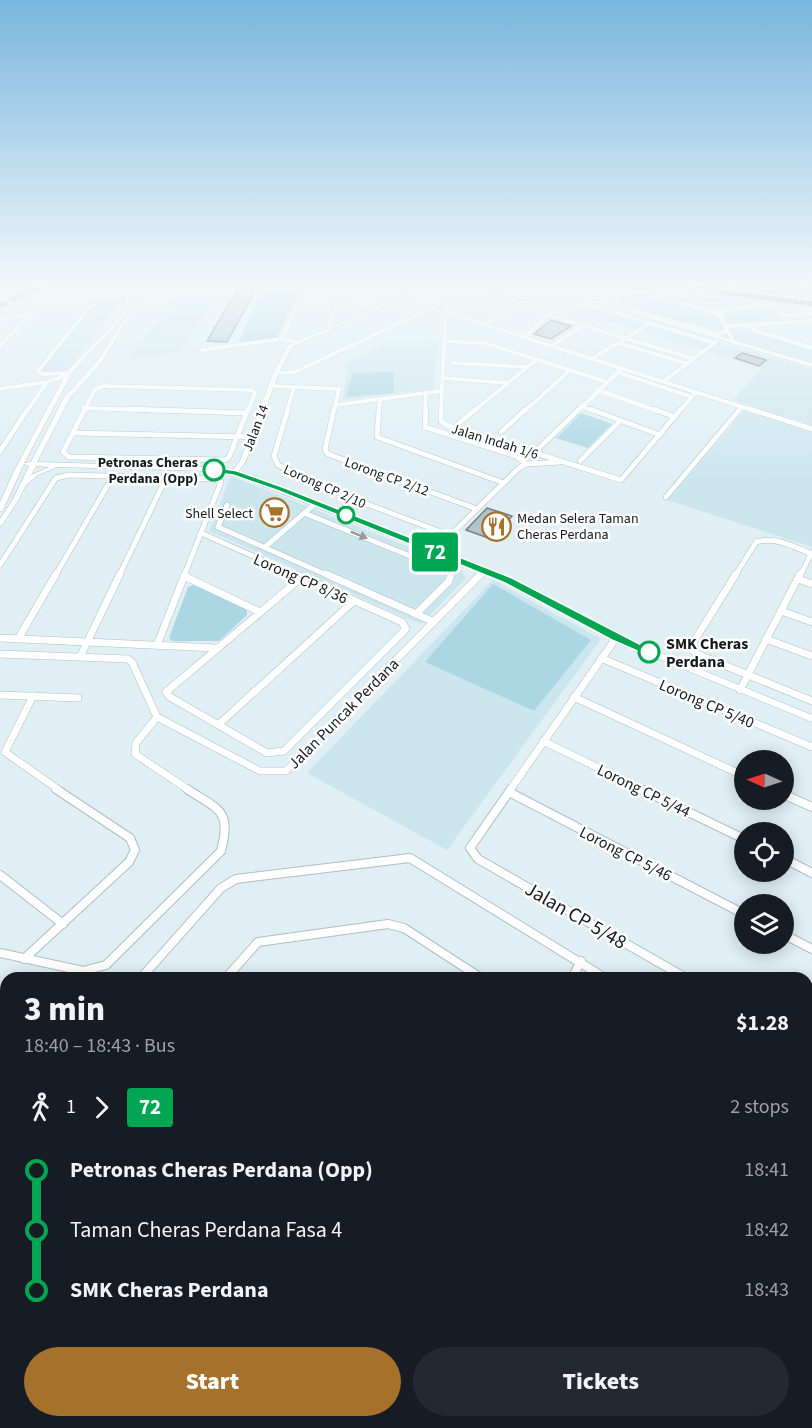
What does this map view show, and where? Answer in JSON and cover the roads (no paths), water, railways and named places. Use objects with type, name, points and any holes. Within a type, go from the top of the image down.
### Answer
[{"type":"street","points":[[55,350],[38,371],[42,374],[69,374]]},
{"type":"street","points":[[0,510],[69,374],[88,350]]},
{"type":"street","points":[[0,524],[21,489],[30,464],[73,388],[107,350]]},
{"type":"street","points":[[73,388],[86,381],[113,350]]},
{"type":"street","name":"Jalan 14","points":[[234,472],[243,461],[276,373],[288,350]]},
{"type":"street","points":[[276,373],[295,372],[343,350]]},
{"type":"street","name":"Jalan Indah 1/6","points":[[444,350],[441,421],[446,425],[621,480],[660,435]]},
{"type":"street","points":[[505,350],[607,382]]},
{"type":"street","points":[[567,350],[664,381],[694,394]]},
{"type":"street","points":[[592,358],[607,350]]},
{"type":"street","points":[[641,350],[688,364]]},
{"type":"street","points":[[663,350],[694,359]]},
{"type":"street","points":[[664,381],[706,350]]},
{"type":"street","points":[[749,350],[812,367]]},
{"type":"street","points":[[756,350],[812,367]]},
{"type":"street","points":[[84,354],[84,358],[88,360],[104,355]]},
{"type":"street","points":[[459,423],[536,360]]},
{"type":"street","points":[[453,363],[527,367]]},
{"type":"street","points":[[534,453],[622,368]]},
{"type":"street","points":[[501,432],[569,371]]},
{"type":"street","points":[[617,372],[812,429]]},
{"type":"street","points":[[0,388],[47,382],[69,374]]},
{"type":"street","points":[[442,378],[508,383]]},
{"type":"street","points":[[47,382],[55,383],[60,391]]},
{"type":"street","points":[[0,451],[47,382]]},
{"type":"street","points":[[104,386],[252,390],[255,393],[247,413],[229,457],[225,460],[69,457],[63,452],[83,408],[95,389],[104,386]]},
{"type":"street","points":[[271,386],[294,387]]},
{"type":"street","name":"Lorong CP 2/12","points":[[294,387],[339,389],[325,450],[328,454],[477,509]]},
{"type":"street","name":"Lorong CP 2/10","points":[[294,387],[274,456],[278,465],[351,498],[449,535]]},
{"type":"street","points":[[598,390],[675,417]]},
{"type":"street","points":[[336,405],[441,391]]},
{"type":"street","points":[[426,393],[425,427],[516,456],[526,464]]},
{"type":"street","points":[[581,406],[660,435],[694,394]]},
{"type":"street","points":[[380,399],[376,437],[504,483]]},
{"type":"street","points":[[666,497],[742,407]]},
{"type":"street","points":[[83,408],[247,413]]},
{"type":"street","points":[[580,461],[620,421]]},
{"type":"street","points":[[73,433],[252,437]]},
{"type":"street","points":[[30,464],[26,460],[32,443]]},
{"type":"street","points":[[41,447],[47,458],[79,465]]},
{"type":"street","points":[[434,551],[526,464],[562,462]]},
{"type":"street","points":[[13,483],[21,468],[30,464],[234,472],[508,580],[616,638],[812,719]]},
{"type":"street","points":[[21,489],[42,471],[79,465]]},
{"type":"street","points":[[0,565],[56,478],[69,475],[113,476],[221,482],[157,645]]},
{"type":"street","points":[[18,639],[113,476]]},
{"type":"street","points":[[81,655],[166,478]]},
{"type":"street","points":[[265,547],[316,503]]},
{"type":"street","points":[[227,505],[218,527],[434,622]]},
{"type":"street","points":[[304,513],[452,573],[449,581],[416,614]]},
{"type":"street","name":"Lorong CP 8/36","points":[[201,533],[402,622],[406,629],[284,751],[267,753],[218,725]]},
{"type":"street","points":[[740,690],[748,675],[766,639],[811,554],[772,540],[762,539],[756,542],[693,643],[692,649],[697,654],[748,675],[812,701]]},
{"type":"street","name":"Jalan Puncak Perdana","points":[[158,717],[260,771],[286,771],[484,571]]},
{"type":"street","points":[[184,576],[260,612]]},
{"type":"street","points":[[301,578],[166,692],[170,697],[218,725],[354,601]]},
{"type":"street","points":[[798,579],[812,584]]},
{"type":"street","points":[[781,611],[812,622]]},
{"type":"street","points":[[0,638],[216,648]]},
{"type":"street","points":[[509,792],[616,638]]},
{"type":"street","points":[[766,639],[812,656]]},
{"type":"street","points":[[0,654],[81,655],[128,659],[132,662],[158,717],[136,743],[135,754],[222,812],[227,829],[221,851],[106,965],[83,971],[0,953]]},
{"type":"street","name":"Lorong CP 5/40","points":[[602,658],[812,747]]},
{"type":"street","points":[[0,695],[78,698]]},
{"type":"street","points":[[24,959],[129,862],[135,850],[130,838],[9,757],[5,752],[33,696]]},
{"type":"street","points":[[574,697],[734,771]]},
{"type":"street","name":"Lorong CP 5/44","points":[[543,741],[734,834]]},
{"type":"street","name":"Jalan CP 5/48","points":[[509,792],[470,848],[478,859],[676,972]]},
{"type":"street","name":"Lorong CP 5/46","points":[[509,792],[734,909]]},
{"type":"street","points":[[794,799],[812,807]]},
{"type":"street","points":[[146,972],[221,888],[236,879],[410,858],[597,972]]},
{"type":"street","points":[[794,864],[812,873]]},
{"type":"street","points":[[0,875],[63,924]]},
{"type":"street","points":[[231,972],[258,942],[388,924],[404,928],[472,972]]},
{"type":"street","points":[[794,940],[812,949]]},
{"type":"street","points":[[575,972],[581,961]]},
{"type":"place","name":"Petronas Cheras Perdana (Opp)","points":[[214,470]]},
{"type":"place","name":"Shell Select","points":[[274,513]]},
{"type":"place","name":"Medan Selera Taman Cheras Perdana","points":[[496,526]]},
{"type":"place","name":"SMK Cheras Perdana","points":[[649,652]]}]
